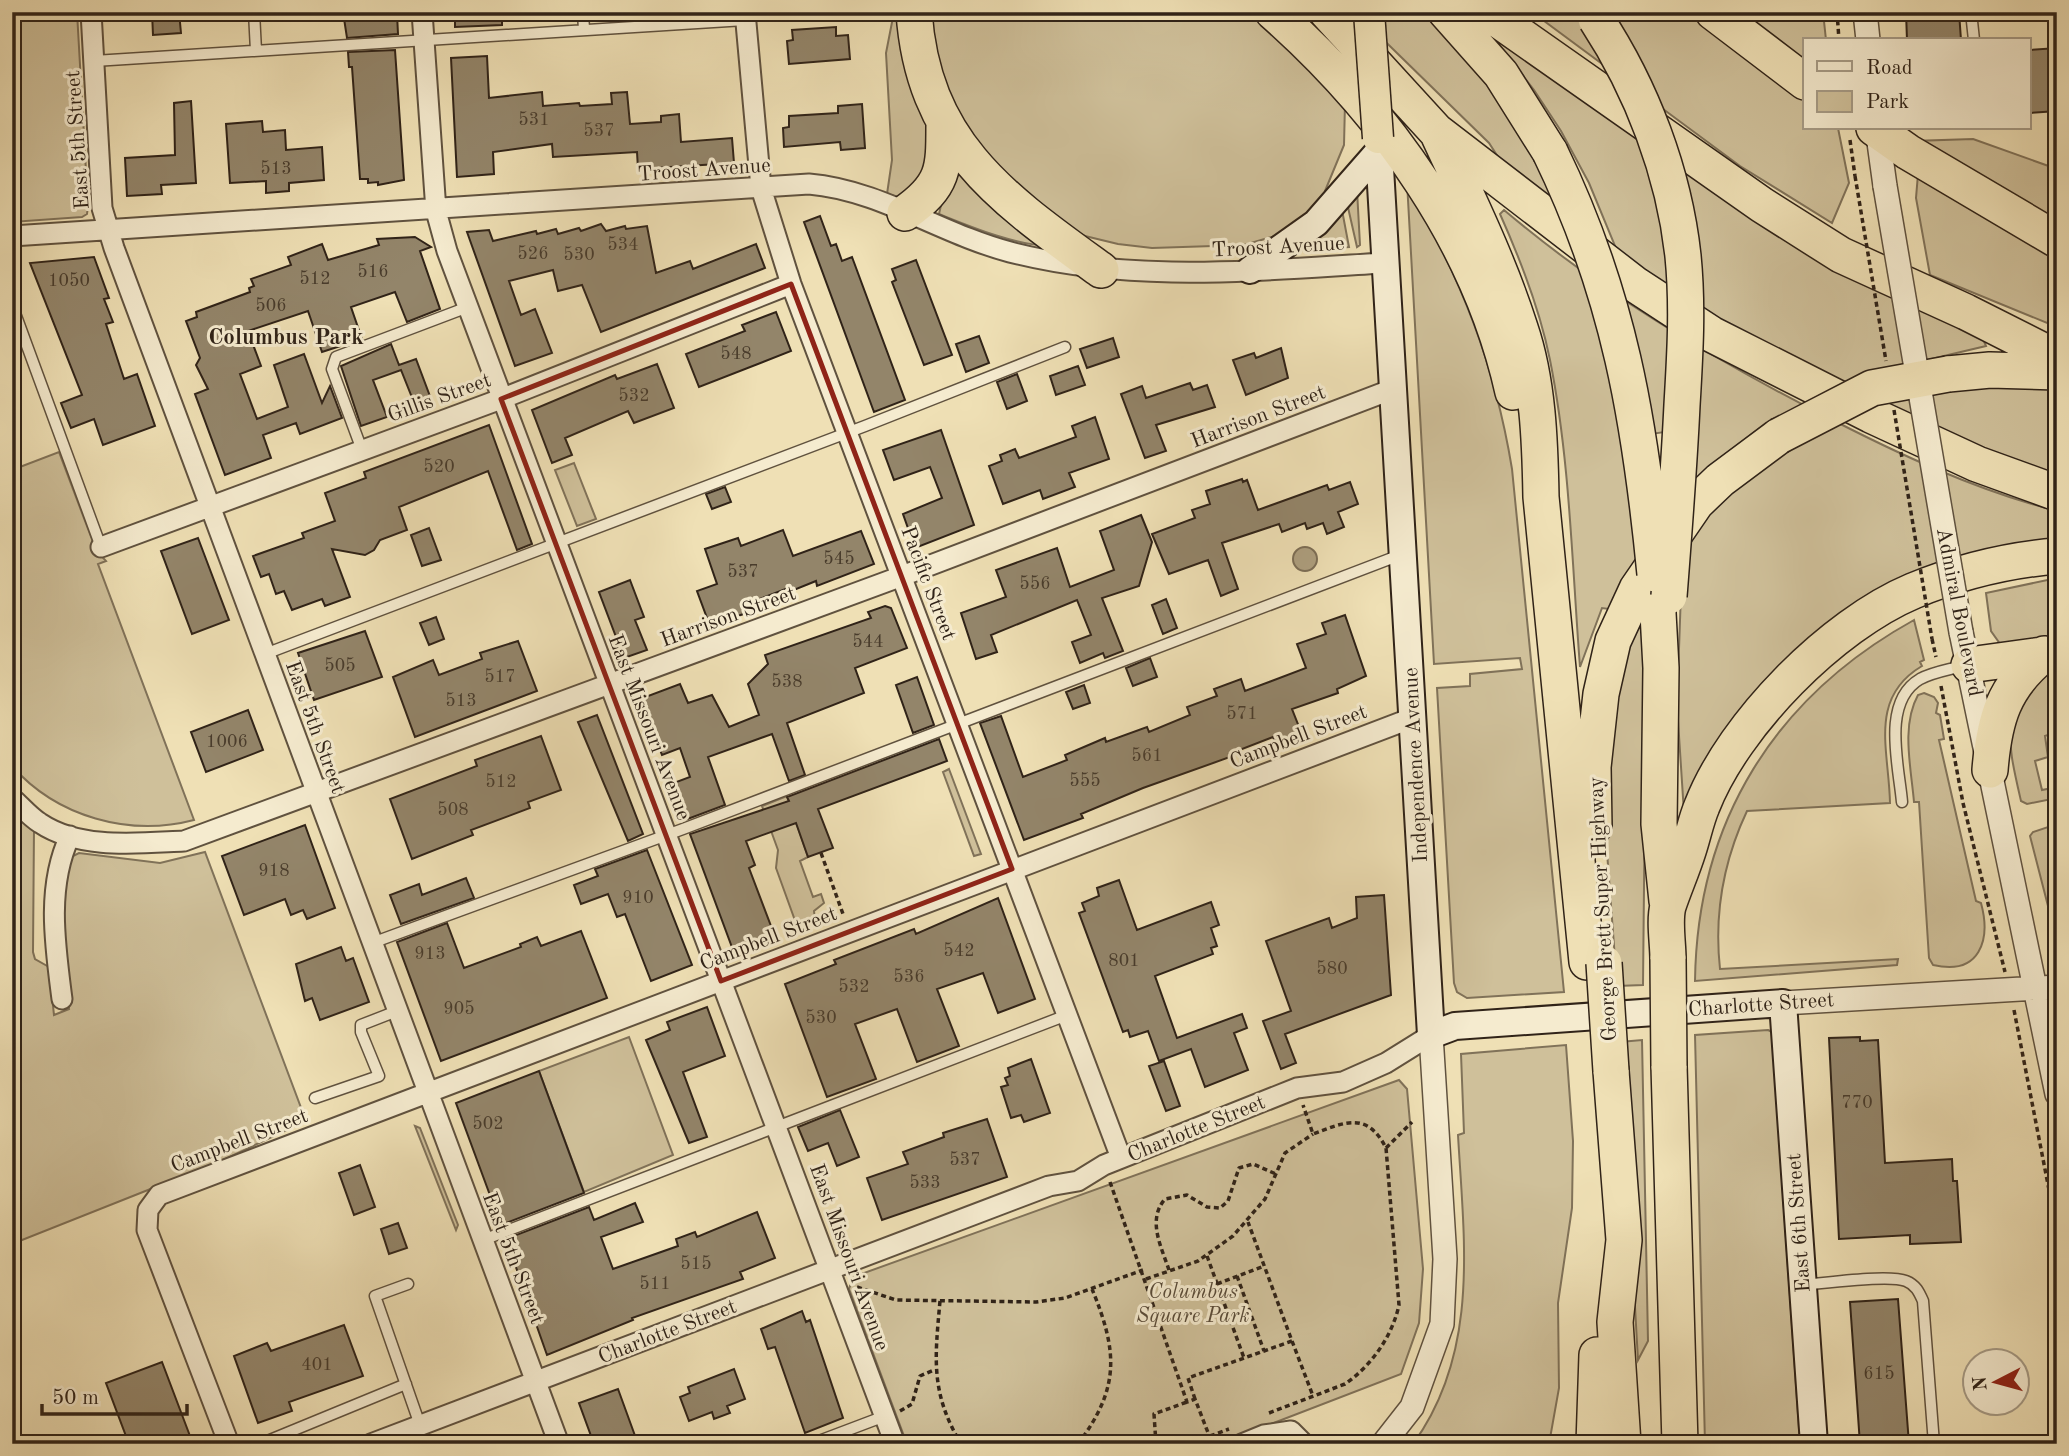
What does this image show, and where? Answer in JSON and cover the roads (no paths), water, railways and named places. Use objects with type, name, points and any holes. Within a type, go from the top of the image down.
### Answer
[{"type":"highway","points":[[914,12],[924,66],[944,122],[984,178],[1016,207],[1101,270]]},
{"type":"highway","points":[[1273,12],[1307,41],[1356,94],[1395,142],[1442,214],[1479,289],[1496,336],[1541,497]]},
{"type":"highway","points":[[1327,12],[1436,131],[1636,285],[1711,334],[1893,425],[1977,464],[2057,492]]},
{"type":"highway","points":[[1446,12],[1501,74],[1550,152],[1578,209],[1602,278],[1628,369],[1663,596]]},
{"type":"highway","points":[[1487,12],[1762,205],[1841,255],[1966,312],[2057,358]]},
{"type":"highway","points":[[1713,12],[1803,80]]},
{"type":"highway","points":[[1593,16],[1615,48],[1653,135],[1668,178],[1683,257],[1686,336],[1663,596],[1658,824],[1667,908],[1680,1444]]},
{"type":"highway","points":[[905,212],[934,189],[941,174],[944,122]]},
{"type":"highway","points":[[1869,130],[2057,240]]},
{"type":"highway","points":[[1436,131],[1478,219],[1521,330],[1539,427],[1541,497],[1595,963]]},
{"type":"highway","name":"George Brett Super Highway","points":[[1623,1444],[1615,1322],[1624,1240],[1603,1069],[1595,963],[1593,767],[1601,694],[1613,641],[1637,589],[1696,503],[1720,480],[1779,436],[1872,388],[1948,374],[1990,370],[2057,372]]},
{"type":"highway","points":[[1667,908],[1702,804],[1741,736],[1815,657],[1877,610],[1914,591],[1990,566],[2021,559],[2057,556]]},
{"type":"highway","points":[[1956,656],[2050,654]]},
{"type":"highway","points":[[1990,770],[1993,728],[2006,696],[2029,666],[2050,654]]},
{"type":"highway","points":[[1594,1444],[1603,1069]]},
{"type":"highway","points":[[1602,1155],[1615,1322]]},
{"type":"main road","name":"Independence Avenue","points":[[1369,12],[1394,389],[1431,1035]]},
{"type":"main road","points":[[1250,270],[1316,223],[1379,145]]},
{"type":"main road","name":"Charlotte Street","points":[[1431,1035],[1455,1026],[1783,1003]]},
{"type":"main road","name":"East 6th Street","points":[[1783,1003],[1814,1444]]},
{"type":"street","name":"East 5th Street","points":[[91,12],[103,208],[109,231],[559,1444]]},
{"type":"street","name":"East Missouri Avenue","points":[[422,12],[436,211],[501,399],[721,981],[831,1268],[891,1414],[895,1444]]},
{"type":"street","points":[[1865,12],[1868,38]]},
{"type":"street","name":"Pacific Street","points":[[745,16],[761,188],[791,284],[1121,1158]]},
{"type":"street","name":"Admiral Boulevard","points":[[1869,130],[1885,186],[1956,656],[1990,770],[2047,988],[2057,1094]]},
{"type":"street","name":"Troost Avenue","points":[[12,236],[436,211],[809,184],[835,187],[1008,251],[1101,270],[1201,274],[1385,262]]},
{"type":"street","name":"Gillis Street","points":[[101,547],[501,399],[791,284]]},
{"type":"street","name":"Harrison Street","points":[[12,798],[41,824],[70,836],[128,844],[184,841],[902,576],[1394,389]]},
{"type":"street","name":"Campbell Street","points":[[229,1444],[147,1230],[148,1210],[159,1195],[1412,718]]},
{"type":"street","points":[[62,999],[55,940],[58,869],[70,836]]},
{"type":"street","name":"Charlotte Street","points":[[1783,1003],[2047,988]]},
{"type":"street","name":"Charlotte Street","points":[[371,1444],[1049,1186],[1078,1181],[1121,1158],[1297,1088],[1343,1082],[1386,1063],[1431,1035]]},
{"type":"street","name":"Independence Avenue","points":[[1383,1444],[1412,1407],[1442,1324],[1445,1258],[1431,1035]]},
{"type":"street","points":[[1239,1435],[1291,1431],[1304,1444]]},
{"type":"lane","points":[[254,12],[256,51]]},
{"type":"lane","points":[[583,12],[584,30]]},
{"type":"lane","points":[[1971,12],[1974,38]]},
{"type":"lane","points":[[94,61],[584,30],[745,16]]},
{"type":"lane","points":[[12,305],[101,547]]},
{"type":"lane","points":[[362,450],[332,369],[336,357],[468,307]]},
{"type":"lane","points":[[265,654],[848,433],[1065,347]]},
{"type":"lane","points":[[372,943],[666,835],[1403,554]]},
{"type":"lane","points":[[1902,802],[1896,716],[1900,702],[1908,689],[1956,656]]},
{"type":"lane","points":[[315,1098],[379,1076],[361,1032],[361,1024],[397,1011]]},
{"type":"lane","points":[[483,1240],[1067,1015]]},
{"type":"lane","points":[[1802,1285],[1895,1278],[1905,1280],[1919,1291],[1923,1301],[1934,1444]]},
{"type":"lane","points":[[408,1284],[375,1296],[420,1425]]},
{"type":"lane","points":[[260,1444],[406,1384]]},
{"type":"lane","points":[[811,1444],[891,1414]]},
{"type":"district","name":"Columbus Park","points":[[286,336]]},
{"type":"park label","name":"Columbus Square Park","points":[[1193,1303]]}]
